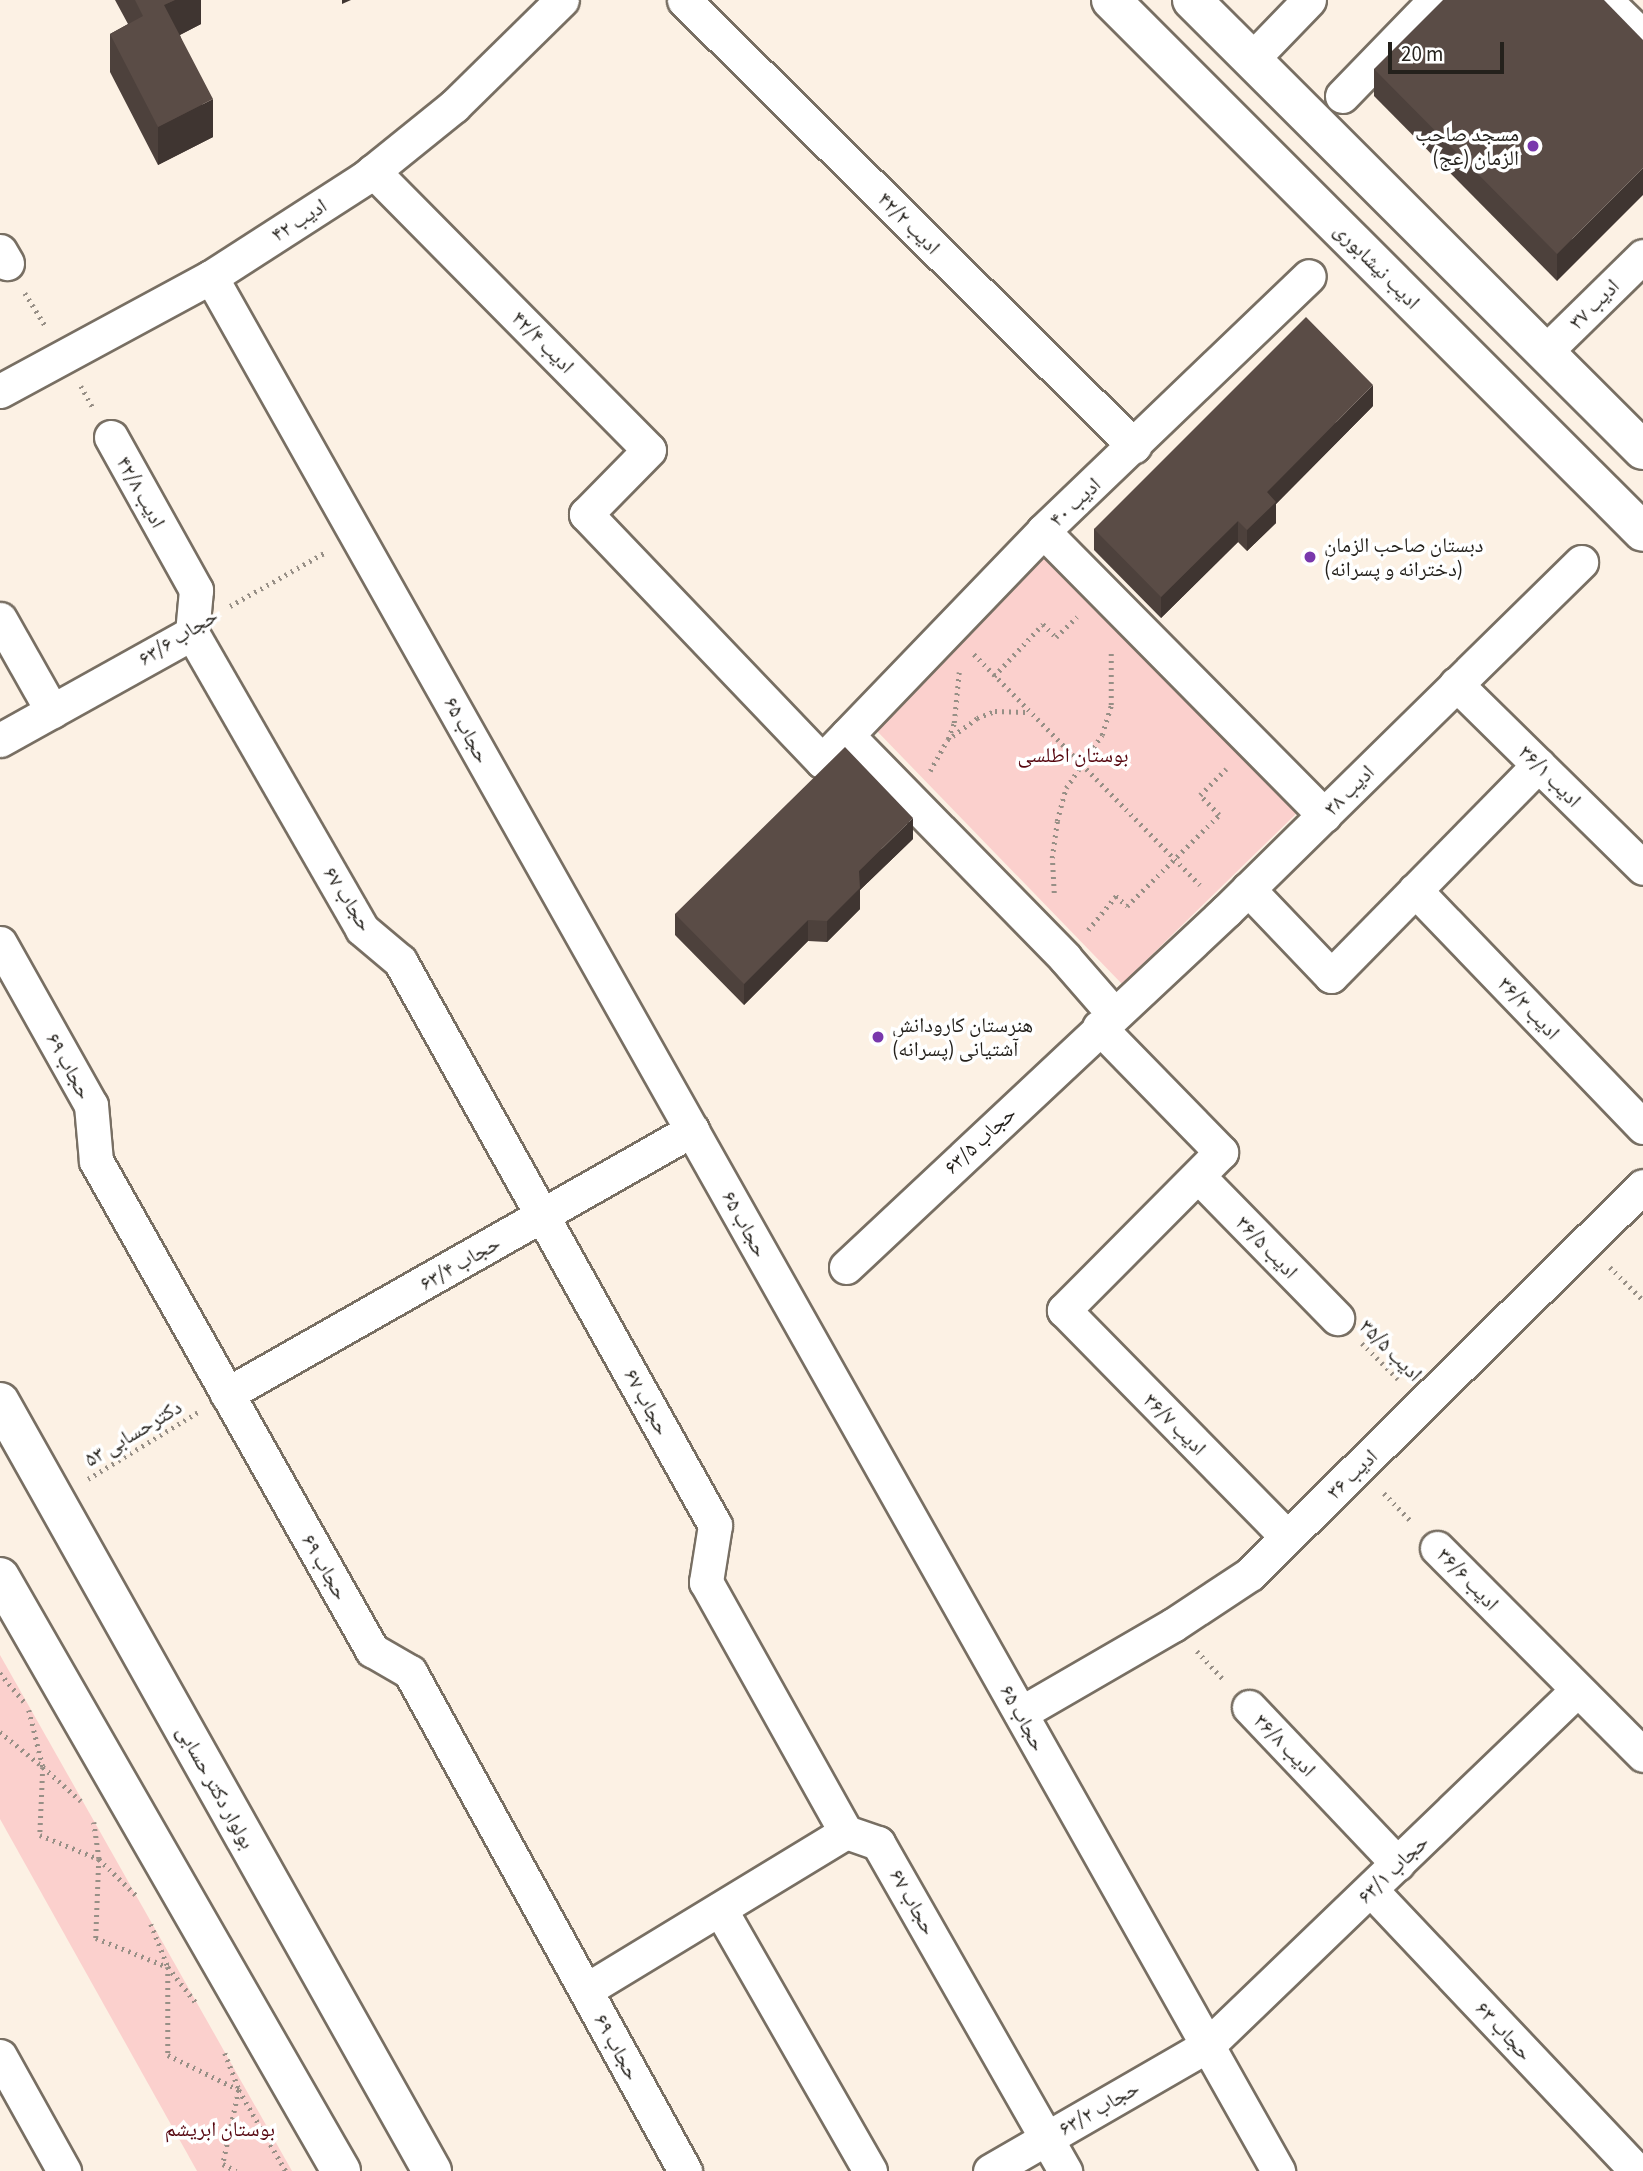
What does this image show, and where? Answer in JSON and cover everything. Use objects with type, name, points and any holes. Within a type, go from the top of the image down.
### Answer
[{"type":"main road","name":"ادیب نیشابوری","points":[[1111,0],[1643,532]]},
{"type":"main road","points":[[1192,0],[1643,450]]},
{"type":"main road","name":"بولوار دکتر حسابی","points":[[0,1402],[432,2171]]},
{"type":"main road","points":[[0,1577],[341,2171]]},
{"type":"street","name":"ادیب ۴۲","points":[[0,391],[211,276],[373,171],[454,106],[562,0]]},
{"type":"street","name":"ادیب ۴۲/۲","points":[[684,0],[1134,446]]},
{"type":"street","points":[[1252,59],[1309,0]]},
{"type":"street","points":[[1342,96],[1435,0]]},
{"type":"street","points":[[1605,0],[1643,37]]},
{"type":"street","name":"ادیب ۴۲/۴","points":[[373,171],[649,450],[586,514]]},
{"type":"street","name":"ادیب ۳۷","points":[[1545,352],[1643,256]]},
{"type":"street","name":"حجاب ۶۵","points":[[211,276],[1278,2171]]},
{"type":"street","name":"ادیب ۴۰","points":[[586,514],[822,761],[1044,531],[1309,276]]},
{"type":"street","name":"ادیب ۴۲/۸","points":[[111,437],[195,590],[192,633]]},
{"type":"street","points":[[1044,531],[1324,815]]},
{"type":"street","name":"ادیب ۳۸","points":[[1106,1020],[1237,900],[1581,562]]},
{"type":"street","points":[[0,619],[52,711]]},
{"type":"street","name":"حجاب ۶۳/۶","points":[[0,740],[192,633]]},
{"type":"street","name":"حجاب ۶۷","points":[[192,633],[362,929],[400,961],[715,1525],[706,1582],[846,1832],[878,1843],[1065,2171]]},
{"type":"street","name":"ادیب ۳۶/۱","points":[[1456,684],[1643,868]]},
{"type":"street","points":[[847,734],[1065,958],[1106,1020],[1221,1152],[1198,1176]]},
{"type":"street","points":[[1237,900],[1331,976],[1538,765]]},
{"type":"street","name":"ادیب ۳۶/۳","points":[[1415,890],[1643,1127]]},
{"type":"street","name":"حجاب ۶۹","points":[[0,943],[91,1105],[96,1161],[372,1650],[410,1672],[685,2171]]},
{"type":"street","name":"حجاب ۶۳/۵","points":[[846,1266],[1106,1020]]},
{"type":"street","name":"حجاب ۶۳/۴","points":[[227,1394],[692,1130]]},
{"type":"street","name":"ادیب ۳۶/۷","points":[[1198,1176],[1063,1310],[1287,1537]]},
{"type":"street","name":"ادیب ۳۶/۵","points":[[1198,1176],[1337,1318]]},
{"type":"street","name":"ادیب ۳۶","points":[[1021,1713],[1173,1625],[1250,1574],[1587,1245],[1643,1186]]},
{"type":"street","name":"ادیب ۳۶/۶","points":[[1437,1548],[1643,1755]]},
{"type":"street","name":"حجاب ۶۳/۱","points":[[1208,2045],[1577,1690]]},
{"type":"street","name":"ادیب ۳۶/۸","points":[[1249,1707],[1398,1864]]},
{"type":"street","points":[[586,1990],[846,1832]]},
{"type":"street","name":"حجاب ۶۳","points":[[1371,1890],[1637,2171]]},
{"type":"street","points":[[720,1909],[870,2171]]},
{"type":"street","name":"حجاب ۶۳/۲","points":[[990,2171],[1208,2045]]},
{"type":"street","points":[[0,2056],[64,2171]]},
{"type":"path","name":"ادیب ۴۲/۸","points":[[4,257],[111,437]]},
{"type":"path","name":"حجاب ۶۳/۶","points":[[192,633],[218,612],[356,534]]},
{"type":"path","points":[[994,676],[1043,624],[1056,637],[1098,596],[1086,573]]},
{"type":"path","points":[[948,628],[1175,859],[1237,900]]},
{"type":"path","points":[[914,803],[954,723],[959,661],[956,642],[948,628]]},
{"type":"path","points":[[1065,958],[1054,893],[1052,858],[1066,788],[1080,763],[1102,735],[1111,705],[1111,649]]},
{"type":"path","points":[[947,740],[977,718],[995,711],[1021,709],[1031,713]]},
{"type":"path","points":[[1065,958],[1116,896],[1127,906],[1219,815],[1200,795],[1253,741]]},
{"type":"path","points":[[1587,1245],[1643,1300]]},
{"type":"path","name":"ادیب ۳۵/۵","points":[[1337,1318],[1423,1404]]},
{"type":"path","name":"دکترحسابی ۵۳","points":[[55,1499],[227,1394]]},
{"type":"path","name":"ادیب ۳۶/۶","points":[[1359,1468],[1437,1548]]},
{"type":"path","name":"ادیب ۳۶/۸","points":[[1173,1625],[1249,1707]]},
{"type":"path","points":[[0,1673],[28,1708],[43,1767],[40,1835],[99,1859],[142,1902]]},
{"type":"path","points":[[0,1732],[83,1803]]},
{"type":"path","points":[[93,1812],[99,1859],[96,1938],[168,1966]]},
{"type":"path","points":[[147,1915],[168,1966],[199,2007]]},
{"type":"path","points":[[168,1966],[168,2055],[239,2090]]},
{"type":"path","points":[[220,2040],[239,2090],[286,2171]]},
{"type":"path","points":[[236,2171],[223,2164],[239,2090]]},
{"type":"green space","name":"بوستان اطلسی","points":[[1049,553],[1300,810],[1122,984],[875,729],[956,642]]},
{"type":"green space","name":"بوستان ابریشم","points":[[0,1655],[292,2171],[197,2171],[0,1819]]},
{"type":"building","points":[[135,0],[175,0],[164,5],[213,99],[158,127],[110,34],[143,16]]},
{"type":"building","name":"مسجد صاحب الزمان (عج)","points":[[1443,0],[1604,0],[1643,40],[1643,168],[1557,254],[1374,69]]},
{"type":"building","points":[[1306,317],[1373,385],[1267,492],[1276,502],[1247,530],[1238,521],[1161,597],[1094,529]]},
{"type":"building","points":[[845,747],[913,818],[859,871],[860,888],[827,921],[808,920],[744,984],[675,914]]},
{"type":"place","name":"مسجد صاحب الزمان (عج)","points":[[1533,146]]},
{"type":"place","name":"دبستان صاحب الزمان (دخترانه و پسرانه)","points":[[1310,557]]},
{"type":"place","name":"هنرستان کارودانش آشتیانی (پسرانه)","points":[[878,1037]]}]
